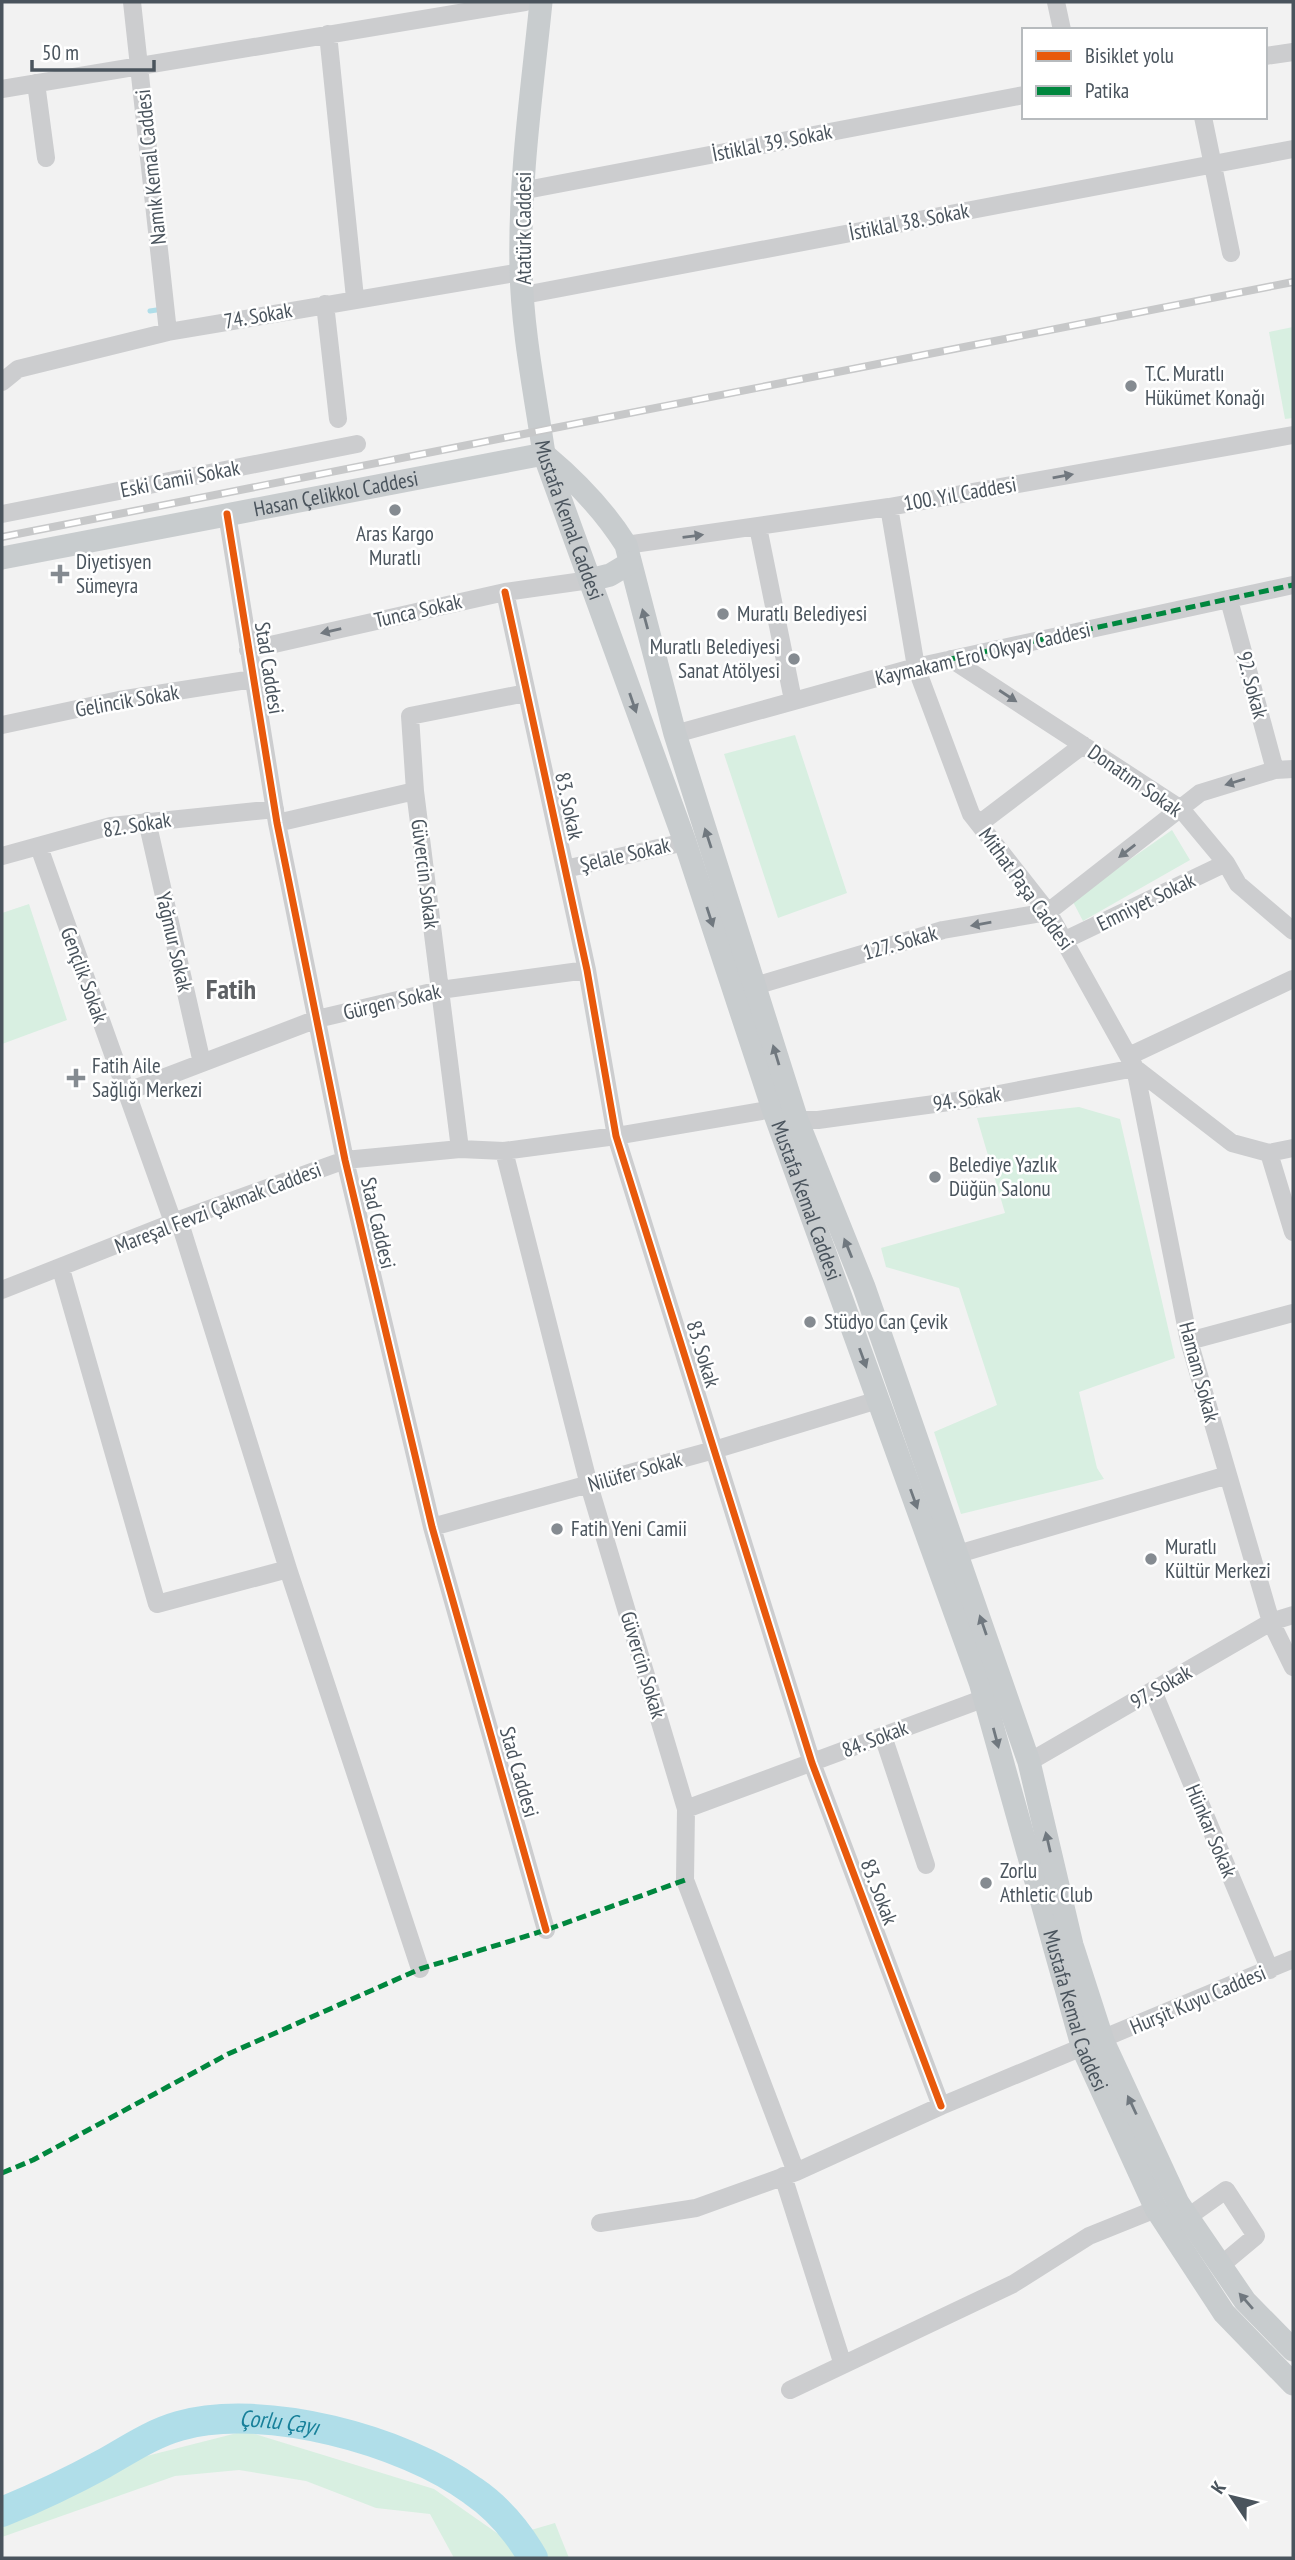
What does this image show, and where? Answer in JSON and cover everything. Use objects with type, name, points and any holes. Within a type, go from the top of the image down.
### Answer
[{"type":"main road","name":"Atatürk Caddesi","points":[[541,2],[521,191],[521,272],[536,417],[544,454]]},
{"type":"main road","name":"Hasan Çelikkol Caddesi","points":[[2,558],[544,454]]},
{"type":"main road","name":"Mustafa Kemal Caddesi","points":[[544,454],[576,482],[612,522],[628,554],[675,734],[797,1120],[864,1287],[1029,1762],[1093,2045],[1178,2203],[1245,2301],[1293,2350]]},
{"type":"main road","name":"Mustafa Kemal Caddesi","points":[[544,454],[685,842],[773,1109],[985,1698],[1093,2045],[1156,2208],[1224,2313],[1293,2384]]},
{"type":"main road","points":[[574,534],[591,524],[612,522]]},
{"type":"main road","points":[[590,580],[610,575],[628,554]]},
{"type":"main road","name":"Mustafa Kemal Caddesi","points":[[773,1109],[797,1120]]},
{"type":"main road","name":"Mustafa Kemal Caddesi","points":[[840,1294],[864,1287]]},
{"type":"main road","points":[[891,1435],[913,1427]]},
{"type":"street","name":"Namık Kemal Caddesi","points":[[132,2],[141,64],[168,332]]},
{"type":"street","points":[[2,89],[525,2]]},
{"type":"street","points":[[1056,2],[1062,28]]},
{"type":"street","points":[[328,34],[355,298]]},
{"type":"street","points":[[1267,57],[1293,52]]},
{"type":"street","points":[[36,83],[47,158]]},
{"type":"street","name":"İstiklal 39. Sokak","points":[[521,191],[1022,95]]},
{"type":"street","points":[[1203,119],[1231,253]]},
{"type":"street","name":"İstiklal 38. Sokak","points":[[524,295],[1293,149]]},
{"type":"street","name":"74. Sokak","points":[[2,382],[19,369],[168,332],[355,298],[521,272]]},
{"type":"street","points":[[325,304],[338,419]]},
{"type":"street","name":"100. Yıl Caddesi","points":[[628,554],[758,527],[889,507],[1293,435]]},
{"type":"street","name":"Eski Camii Sokak","points":[[2,514],[357,444]]},
{"type":"street","name":"Mithat Paşa Caddesi","points":[[889,507],[916,667],[956,780],[971,814],[1048,912],[1132,1062],[1231,1143],[1269,1153]]},
{"type":"street","name":"Stad Caddesi","points":[[227,513],[276,816],[345,1160],[432,1527],[546,1930]]},
{"type":"street","points":[[758,527],[793,700]]},
{"type":"street","name":"Tunca Sokak","points":[[248,650],[505,592],[590,580]]},
{"type":"street","name":"Kaymakam Erol Okyay Caddesi","points":[[675,734],[916,667],[1293,585]]},
{"type":"street","name":"83. Sokak","points":[[505,592],[587,970],[616,1136],[812,1763],[941,2106]]},
{"type":"street","name":"92. Sokak","points":[[1229,600],[1275,770]]},
{"type":"street","name":"Donatım Sokak","points":[[951,659],[1181,809],[1226,863],[1238,884],[1293,931]]},
{"type":"street","name":"Gelincik Sokak","points":[[2,725],[119,701],[253,679]]},
{"type":"street","name":"Güvercin Sokak","points":[[460,1149],[415,791],[410,716],[526,693]]},
{"type":"street","points":[[979,824],[1083,745]]},
{"type":"street","points":[[1048,912],[1200,793],[1275,770],[1293,769]]},
{"type":"street","name":"82. Sokak","points":[[2,856],[111,826],[147,821],[276,816],[415,791]]},
{"type":"street","name":"Yağmur Sokak","points":[[147,821],[202,1063]]},
{"type":"street","name":"Şelale Sokak","points":[[565,869],[685,842]]},
{"type":"street","name":"Gençlik Sokak","points":[[39,847],[126,1092],[176,1221]]},
{"type":"street","name":"Emniyet Sokak","points":[[1065,940],[1226,863]]},
{"type":"street","name":"127. Sokak","points":[[755,986],[943,930],[1048,912]]},
{"type":"street","name":"Gürgen Sokak","points":[[126,1092],[317,1019],[440,990],[587,970]]},
{"type":"street","name":"94. Sokak","points":[[797,1120],[818,1120],[978,1098],[1132,1062],[1293,979]]},
{"type":"street","name":"Hamam Sokak","points":[[1132,1062],[1189,1341],[1271,1622],[1293,1667]]},
{"type":"street","name":"Mareşal Fevzi Çakmak Caddesi","points":[[2,1290],[61,1269],[176,1221],[345,1160],[460,1149],[504,1151],[616,1136],[773,1109]]},
{"type":"street","points":[[1293,1148],[1269,1153],[1293,1232]]},
{"type":"street","name":"Güvercin Sokak","points":[[504,1151],[589,1485],[686,1809],[685,1880],[789,2174],[843,2365]]},
{"type":"street","points":[[176,1221],[420,1969]]},
{"type":"street","points":[[61,1269],[158,1604],[288,1569]]},
{"type":"street","points":[[1189,1341],[1293,1313]]},
{"type":"street","name":"Nilüfer Sokak","points":[[432,1527],[714,1450],[878,1400]]},
{"type":"street","points":[[958,1554],[1228,1475]]},
{"type":"street","name":"97. Sokak","points":[[1029,1762],[1271,1622],[1293,1615]]},
{"type":"street","name":"Hünkar Sokak","points":[[1153,1691],[1270,1970]]},
{"type":"street","name":"84. Sokak","points":[[686,1809],[985,1698]]},
{"type":"street","points":[[883,1736],[926,1865]]},
{"type":"street","name":"Hurşit Kuyu Caddesi","points":[[600,2223],[696,2208],[789,2174],[941,2106],[1093,2045],[1293,1959]]},
{"type":"street","points":[[1188,2217],[1226,2190],[1256,2236],[1220,2266]]},
{"type":"street","points":[[790,2390],[1013,2284],[1089,2236],[1156,2208]]},
{"type":"green space","points":[[1293,327],[1293,418],[1285,419],[1269,332]]},
{"type":"green space","points":[[795,735],[847,893],[778,918],[724,754]]},
{"type":"green space","points":[[1172,830],[1190,860],[1083,921],[1072,900]]},
{"type":"green space","points":[[29,904],[67,1020],[2,1044],[2,913]]},
{"type":"green space","points":[[1079,1107],[1120,1119],[1175,1358],[1079,1392],[1097,1468],[1104,1479],[961,1514],[934,1432],[997,1405],[959,1288],[886,1267],[881,1248],[1005,1213],[977,1118]]},
{"type":"green space","points":[[245,2431],[434,2489],[504,2538],[555,2523],[569,2558],[454,2558],[430,2514],[376,2508],[306,2481],[239,2470],[175,2476],[2,2537],[2,2522],[123,2462]]},
{"type":"waterway","points":[[150,311],[163,309]]},
{"type":"waterway","name":"Çorlu Çayı","points":[[2,2512],[66,2483],[169,2429],[213,2420],[251,2419],[332,2430],[410,2456],[444,2473],[482,2498],[514,2530],[533,2558]]},
{"type":"railway","points":[[2,537],[1293,282]]},
{"type":"marked path","points":[[951,659],[1293,585]]},
{"type":"marked path","points":[[2,2173],[33,2160],[228,2054],[420,1969],[546,1930],[685,1880]]},
{"type":"cycle path","points":[[227,514],[277,823],[345,1160],[432,1527],[546,1930]]},
{"type":"cycle path","points":[[505,592],[587,970],[616,1136],[812,1763],[941,2106]]},
{"type":"place","name":"T.C. Muratlı Hükümet Konağı","points":[[1131,386]]},
{"type":"place","name":"Aras Kargo Muratlı","points":[[395,510]]},
{"type":"place","name":"Diyetisyen Sümeyra","points":[[60,574]]},
{"type":"place","name":"Muratlı Belediyesi","points":[[723,614]]},
{"type":"place","name":"Muratlı Belediyesi Sanat Atölyesi","points":[[794,659]]},
{"type":"place","name":"Fatih Aile Sağlığı Merkezi","points":[[76,1078]]},
{"type":"place","name":"Belediye Yazlık Düğün Salonu","points":[[935,1177]]},
{"type":"place","name":"Stüdyo Can Çevik","points":[[810,1322]]},
{"type":"place","name":"Fatih Yeni Camii","points":[[557,1529]]},
{"type":"place","name":"Muratlı Kültür Merkezi","points":[[1151,1559]]},
{"type":"place","name":"Zorlu Athletic Club","points":[[986,1883]]},
{"type":"district","name":"Fatih","points":[[231,989]]}]
